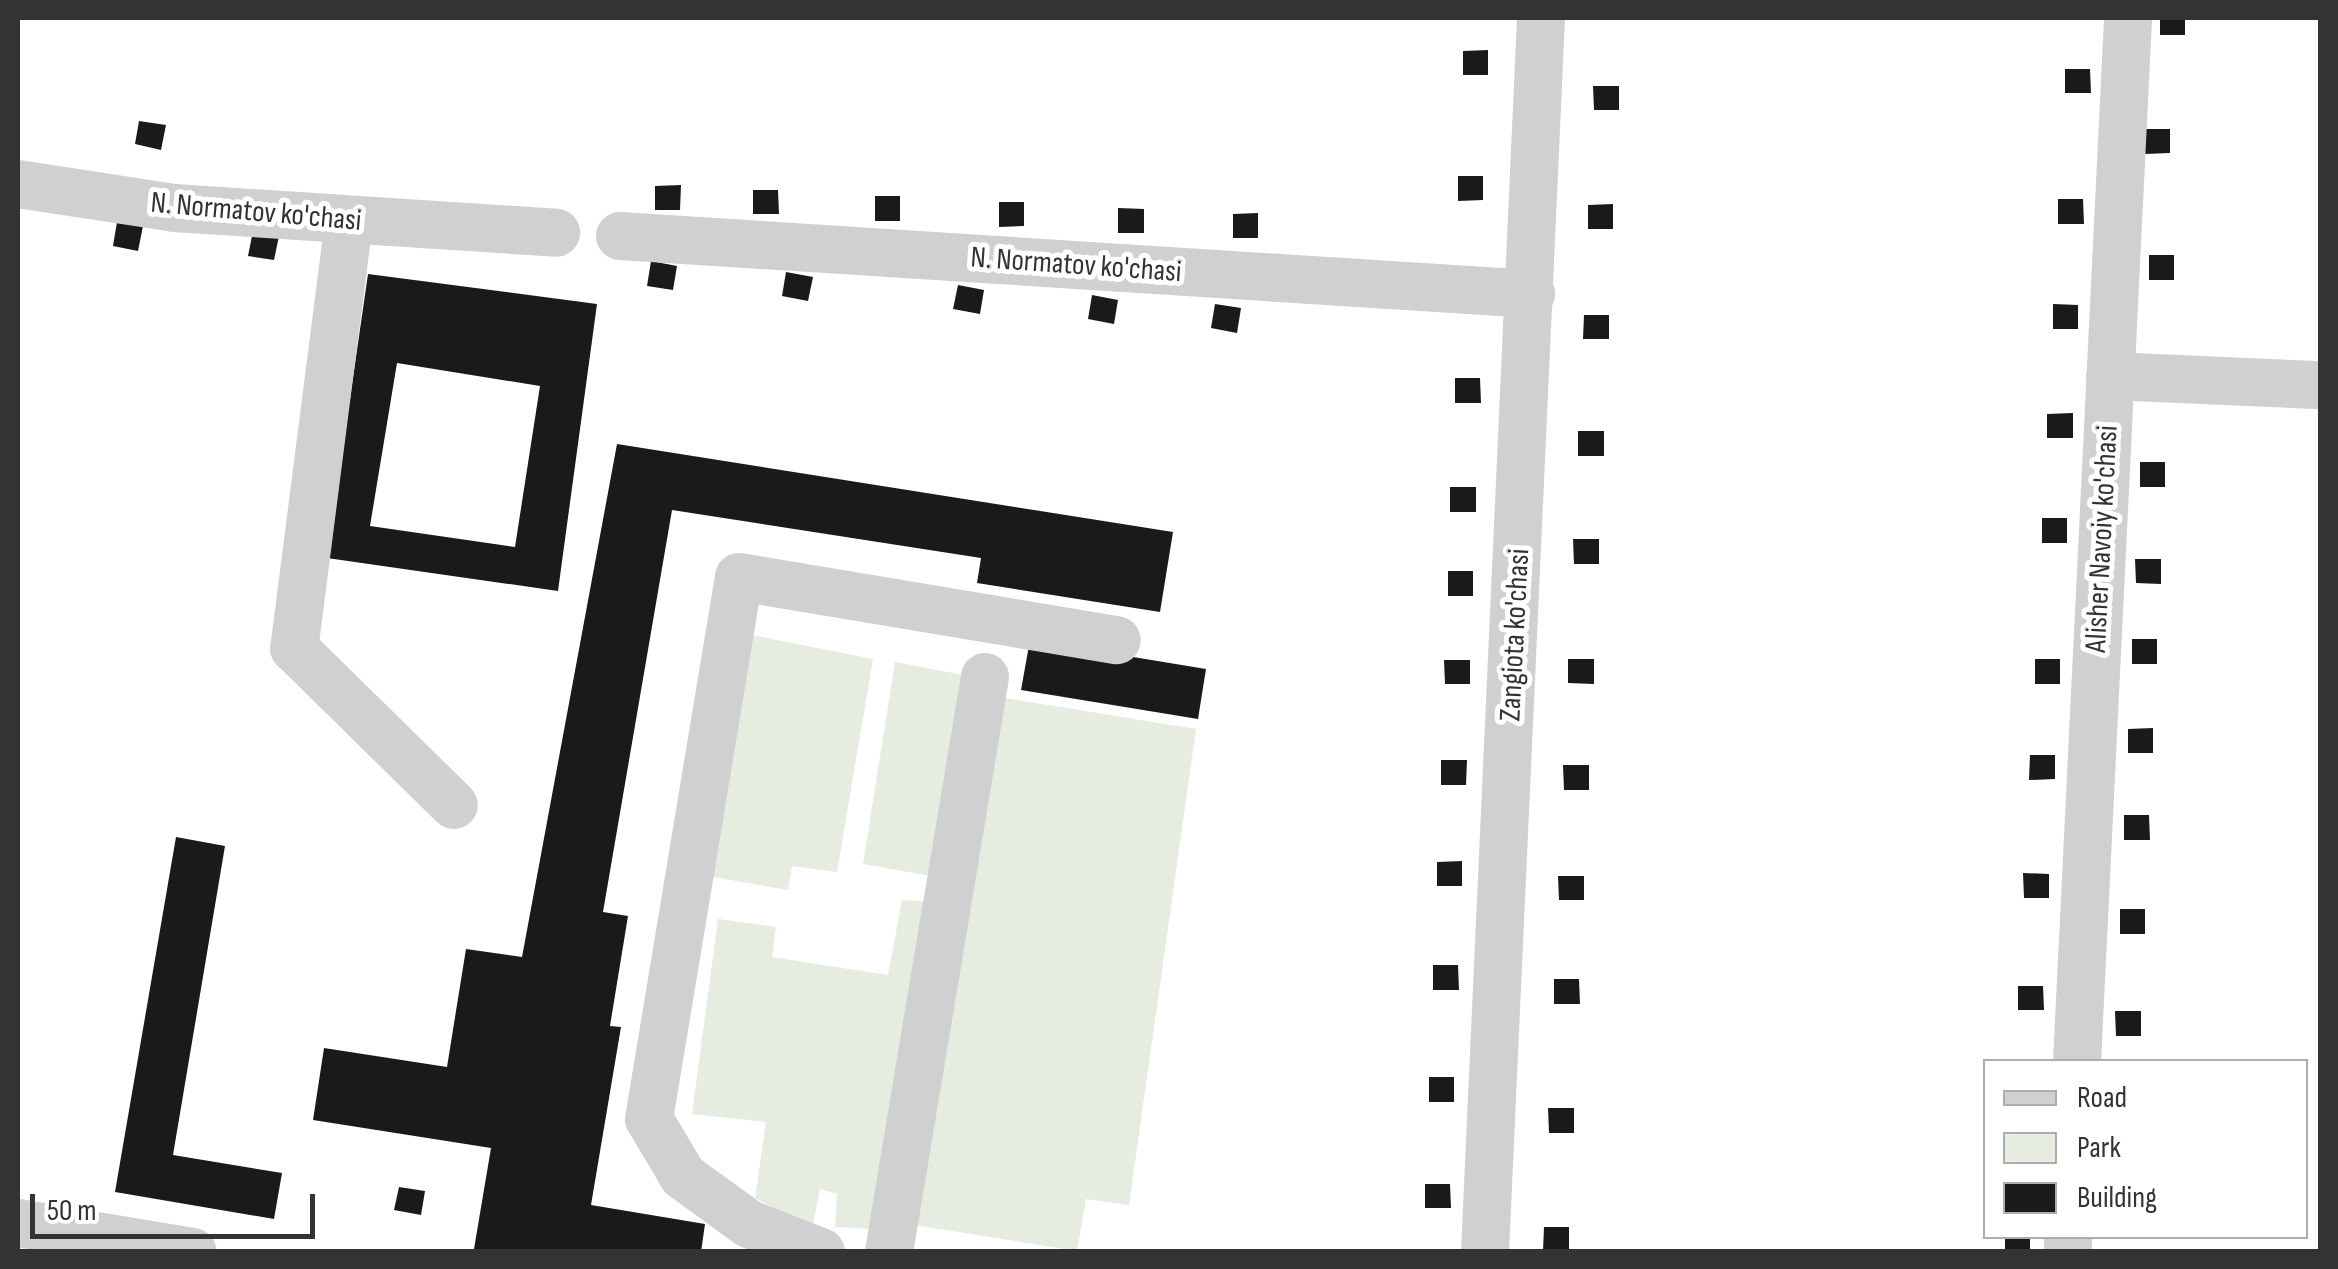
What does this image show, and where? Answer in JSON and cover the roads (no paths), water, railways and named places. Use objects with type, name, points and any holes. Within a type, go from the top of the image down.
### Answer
[{"type":"street","name":"Zangiota ko'chasi","points":[[1486,1252],[1532,294],[1541,18]]},
{"type":"street","name":"Alisher Navoiy ko'chasi","points":[[2077,1059],[2128,18]]},
{"type":"street","name":"N. Normatov ko'chasi","points":[[18,184],[174,208],[556,233]]},
{"type":"street","points":[[349,221],[294,648],[454,804]]},
{"type":"street","name":"N. Normatov ko'chasi","points":[[620,236],[1532,294]]},
{"type":"street","points":[[2110,376],[2320,385]]},
{"type":"street","points":[[821,1252],[749,1224],[682,1176],[649,1119],[739,578],[1117,640]]},
{"type":"street","points":[[889,1252],[986,676]]},
{"type":"street","points":[[18,1224],[194,1252]]}]
